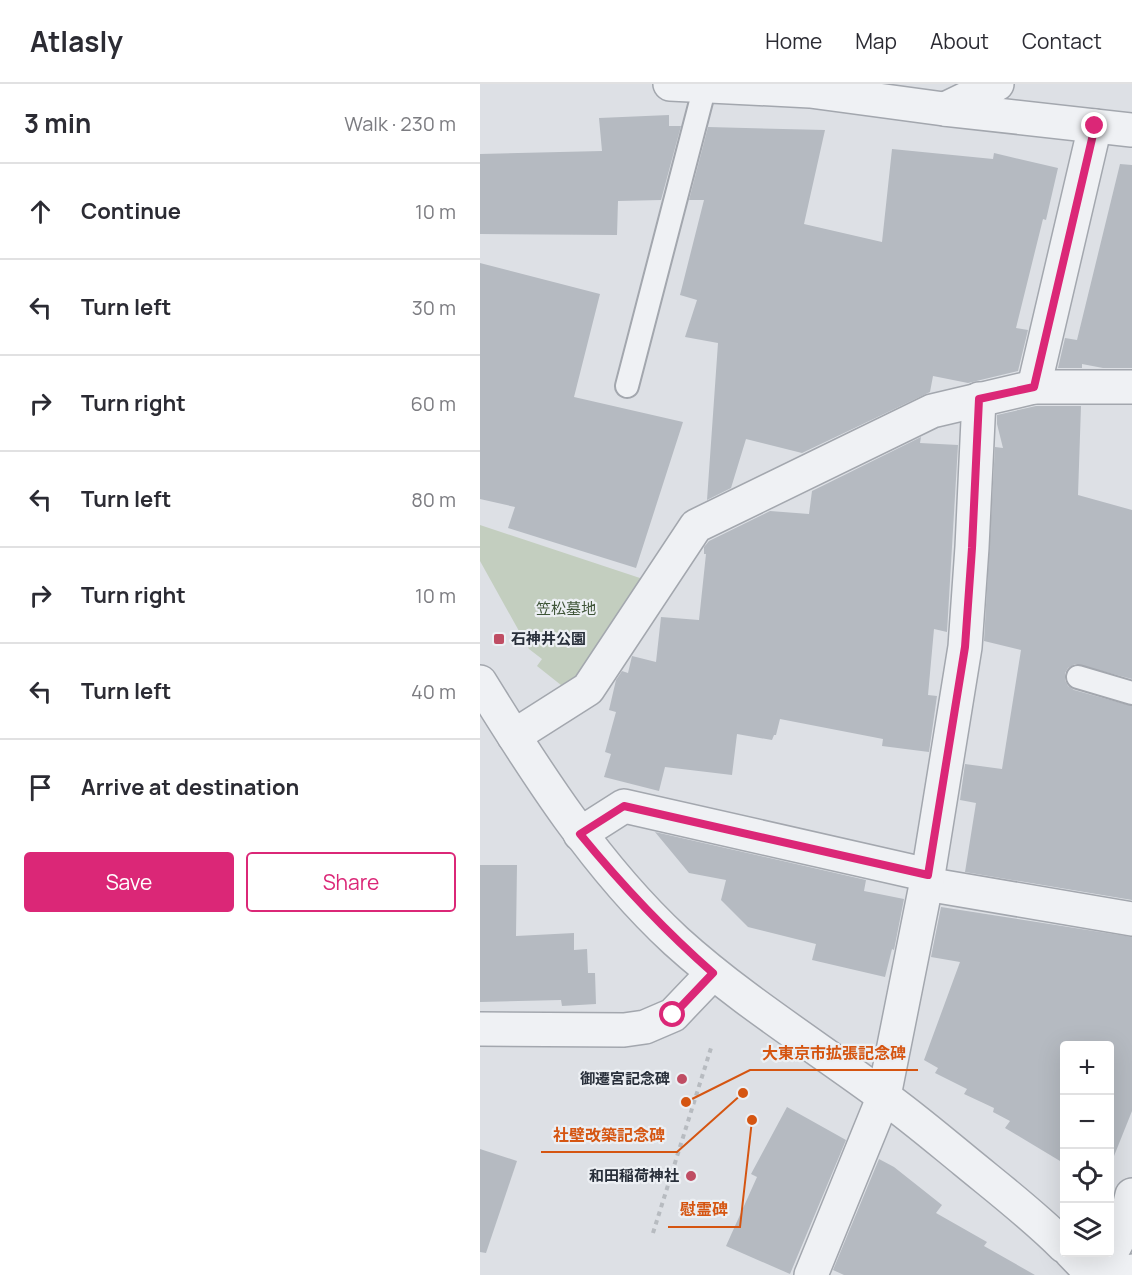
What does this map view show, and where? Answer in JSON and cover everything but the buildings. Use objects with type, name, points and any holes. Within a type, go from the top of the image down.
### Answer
[{"type":"street","points":[[670,84],[705,87],[810,87],[944,109],[1132,130]]},
{"type":"street","points":[[944,109],[997,84]]},
{"type":"street","points":[[1034,387],[1095,126]]},
{"type":"street","points":[[514,736],[588,689],[696,526],[932,411],[1034,387],[1132,387]]},
{"type":"street","points":[[811,1275],[884,1096],[927,880],[965,647],[979,399]]},
{"type":"street","points":[[480,682],[580,834],[630,893],[676,940],[713,973],[767,1014],[884,1096],[1036,1217],[1060,1241]]},
{"type":"street","points":[[580,834],[624,806],[927,880],[1132,919]]},
{"type":"street","points":[[480,1029],[624,1030],[645,1027],[673,1015],[713,973]]},
{"type":"street","points":[[1099,1275],[1124,1229],[1132,1195]]},
{"type":"street","points":[[1076,1257],[1093,1275]]},
{"type":"street","points":[[1116,1275],[1132,1271]]},
{"type":"lane","points":[[627,386],[705,87]]},
{"type":"lane","points":[[1078,677],[1132,693]]},
{"type":"path","points":[[653,1233],[711,1048]]},
{"type":"green space","name":"笠松墓地","points":[[480,525],[649,581],[578,685],[566,689],[537,666],[542,659],[529,649],[480,561]]},
{"type":"place","name":"石神井公園","points":[[499,639]]},
{"type":"place","name":"御遷宮記念碑","points":[[682,1079]]},
{"type":"place","name":"社壁改築記念碑","points":[[743,1093]]},
{"type":"place","name":"大東京市拡張記念碑","points":[[686,1102]]},
{"type":"place","name":"慰霊碑","points":[[752,1120]]},
{"type":"place","name":"和田稲荷神社","points":[[691,1176]]},
{"type":"route","points":[[673,1015],[713,973],[676,940],[622,885],[580,834],[624,806],[928,875],[965,647],[979,399],[1034,387],[1095,126]]}]
